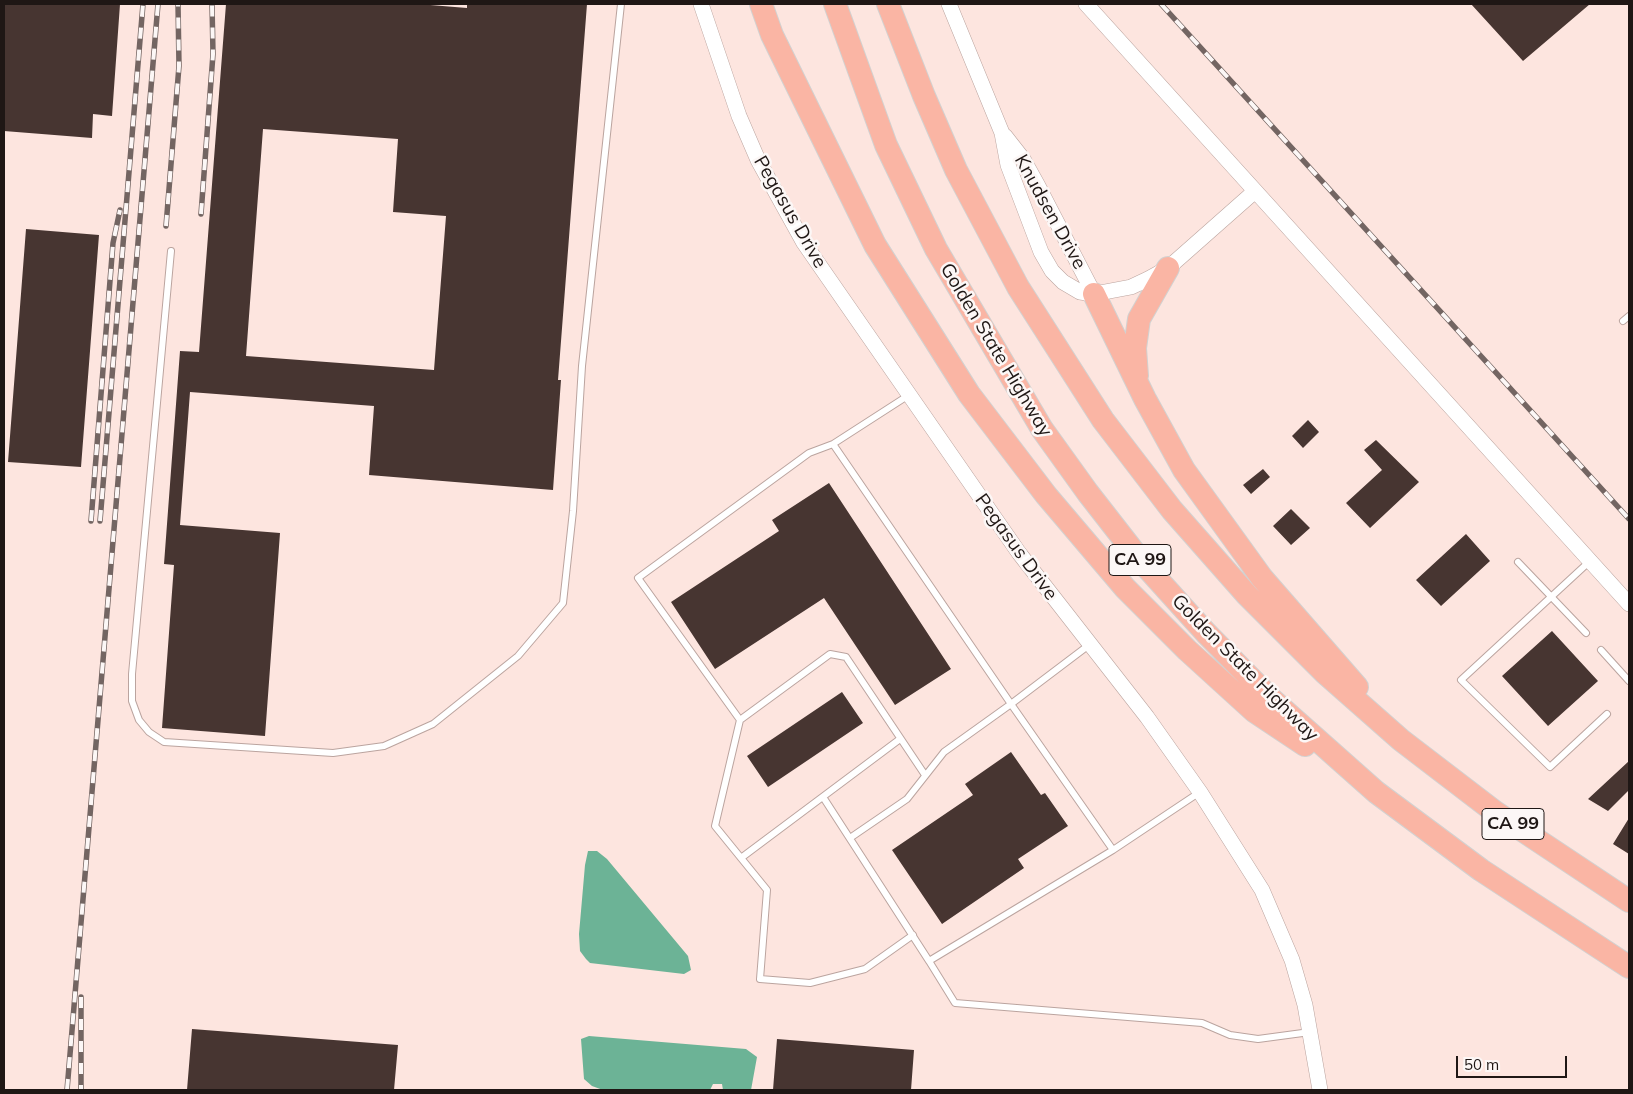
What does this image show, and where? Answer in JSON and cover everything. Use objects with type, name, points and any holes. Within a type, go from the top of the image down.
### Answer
[{"type":"highway","points":[[761,4],[772,35],[875,245],[969,394],[1046,495],[1125,588],[1187,650],[1254,711],[1376,792]]},
{"type":"highway","name":"Golden State Highway","points":[[835,4],[886,145],[936,250],[1042,429],[1088,494],[1141,561],[1206,633],[1269,697],[1376,792],[1481,870],[1629,967]]},
{"type":"highway","name":"CA 99","points":[[888,4],[924,96],[956,170],[1018,287],[1103,420],[1172,510],[1247,595],[1325,673],[1401,740],[1495,812],[1629,901]]},
{"type":"highway","points":[[1137,385],[1135,348],[1139,319],[1168,268]]},
{"type":"highway","points":[[1094,294],[1137,385],[1184,470],[1262,578],[1331,655],[1401,740]]},
{"type":"street","name":"Pegasus Drive","points":[[701,4],[740,116],[780,202],[804,243],[1019,553],[1147,717],[1238,849],[1262,890],[1292,960],[1311,1032],[1320,1090]]},
{"type":"street","name":"Knudsen Drive","points":[[949,4],[1002,133],[1008,164],[1041,252],[1052,271],[1063,282],[1080,292],[1094,294],[1131,287],[1168,268],[1254,192]]},
{"type":"street","points":[[1086,4],[1254,192],[1629,604]]},
{"type":"street","name":"Knudsen Drive","points":[[1002,133],[1023,159],[1094,294]]},
{"type":"lane","points":[[171,251],[132,674],[132,701],[138,720],[149,732],[164,742],[333,753],[384,746],[432,724],[518,656],[563,603],[573,511],[582,366],[621,4]]},
{"type":"lane","points":[[1623,321],[1629,316]]},
{"type":"lane","points":[[740,720],[638,578],[809,453],[834,444],[910,395]]},
{"type":"lane","points":[[834,444],[1113,850]]},
{"type":"lane","points":[[1590,561],[1461,680],[1550,767],[1607,714]]},
{"type":"lane","points":[[1518,562],[1586,633]]},
{"type":"lane","points":[[850,838],[907,799],[944,752],[1090,644]]},
{"type":"lane","points":[[1601,650],[1629,681]]},
{"type":"lane","points":[[913,935],[865,969],[810,983],[760,979],[767,890],[715,826],[740,720],[830,654],[846,657],[925,775]]},
{"type":"lane","points":[[741,858],[900,739]]},
{"type":"lane","points":[[929,961],[1113,850],[1200,792]]},
{"type":"lane","points":[[823,797],[955,1003],[1202,1023],[1230,1035],[1258,1040],[1311,1032]]},
{"type":"shaded area","points":[[588,851],[597,851],[607,859],[688,956],[691,970],[684,974],[590,963],[586,959],[580,951],[579,934]]},
{"type":"shaded area","points":[[589,1036],[746,1049],[757,1057],[751,1090],[723,1090],[722,1084],[713,1084],[710,1090],[603,1090],[592,1086],[584,1079],[581,1039]]},
{"type":"building","points":[[4,4],[120,4],[112,116],[93,114],[92,138],[4,131]]},
{"type":"building","points":[[226,4],[418,4],[467,8],[467,4],[587,4],[558,380],[561,380],[553,490],[369,475],[374,406],[190,392],[180,525],[280,533],[265,736],[162,728],[174,565],[164,564],[180,351],[199,352]],"holes":[[[263,129],[398,139],[393,212],[446,216],[434,370],[246,356]]]},
{"type":"building","points":[[1471,4],[1590,4],[1523,61]]},
{"type":"building","points":[[26,229],[99,235],[81,467],[8,462]]},
{"type":"building","points":[[1308,420],[1319,432],[1303,448],[1292,436]]},
{"type":"building","points":[[1376,440],[1419,482],[1370,528],[1346,503],[1382,470],[1364,450]]},
{"type":"building","points":[[1263,469],[1270,477],[1251,494],[1243,485]]},
{"type":"building","points":[[829,483],[951,669],[895,705],[824,598],[715,669],[671,602],[779,531],[772,520]]},
{"type":"building","points":[[1291,509],[1310,528],[1291,545],[1273,526]]},
{"type":"building","points":[[1466,534],[1490,561],[1441,606],[1416,580]]},
{"type":"building","points":[[1552,631],[1598,681],[1548,726],[1502,676]]},
{"type":"building","points":[[842,692],[863,723],[768,787],[747,756]]},
{"type":"building","points":[[1011,752],[1041,795],[1045,793],[1068,826],[1018,859],[1024,868],[942,924],[892,850],[973,795],[965,784]]},
{"type":"building","points":[[1629,761],[1629,790],[1608,811],[1588,799]]},
{"type":"building","points":[[1629,818],[1629,854],[1613,844]]},
{"type":"building","points":[[192,1029],[398,1045],[394,1090],[187,1090]]},
{"type":"building","points":[[777,1039],[914,1050],[911,1090],[773,1090]]},
{"type":"railway","points":[[100,521],[143,4]]},
{"type":"railway","points":[[67,1090],[158,4]]},
{"type":"railway","points":[[166,226],[179,66],[178,4]]},
{"type":"railway","points":[[201,214],[213,54],[212,4]]},
{"type":"railway","points":[[1161,4],[1629,519]]},
{"type":"railway","points":[[91,521],[113,243],[120,210]]},
{"type":"railway","points":[[81,997],[81,1090]]}]
